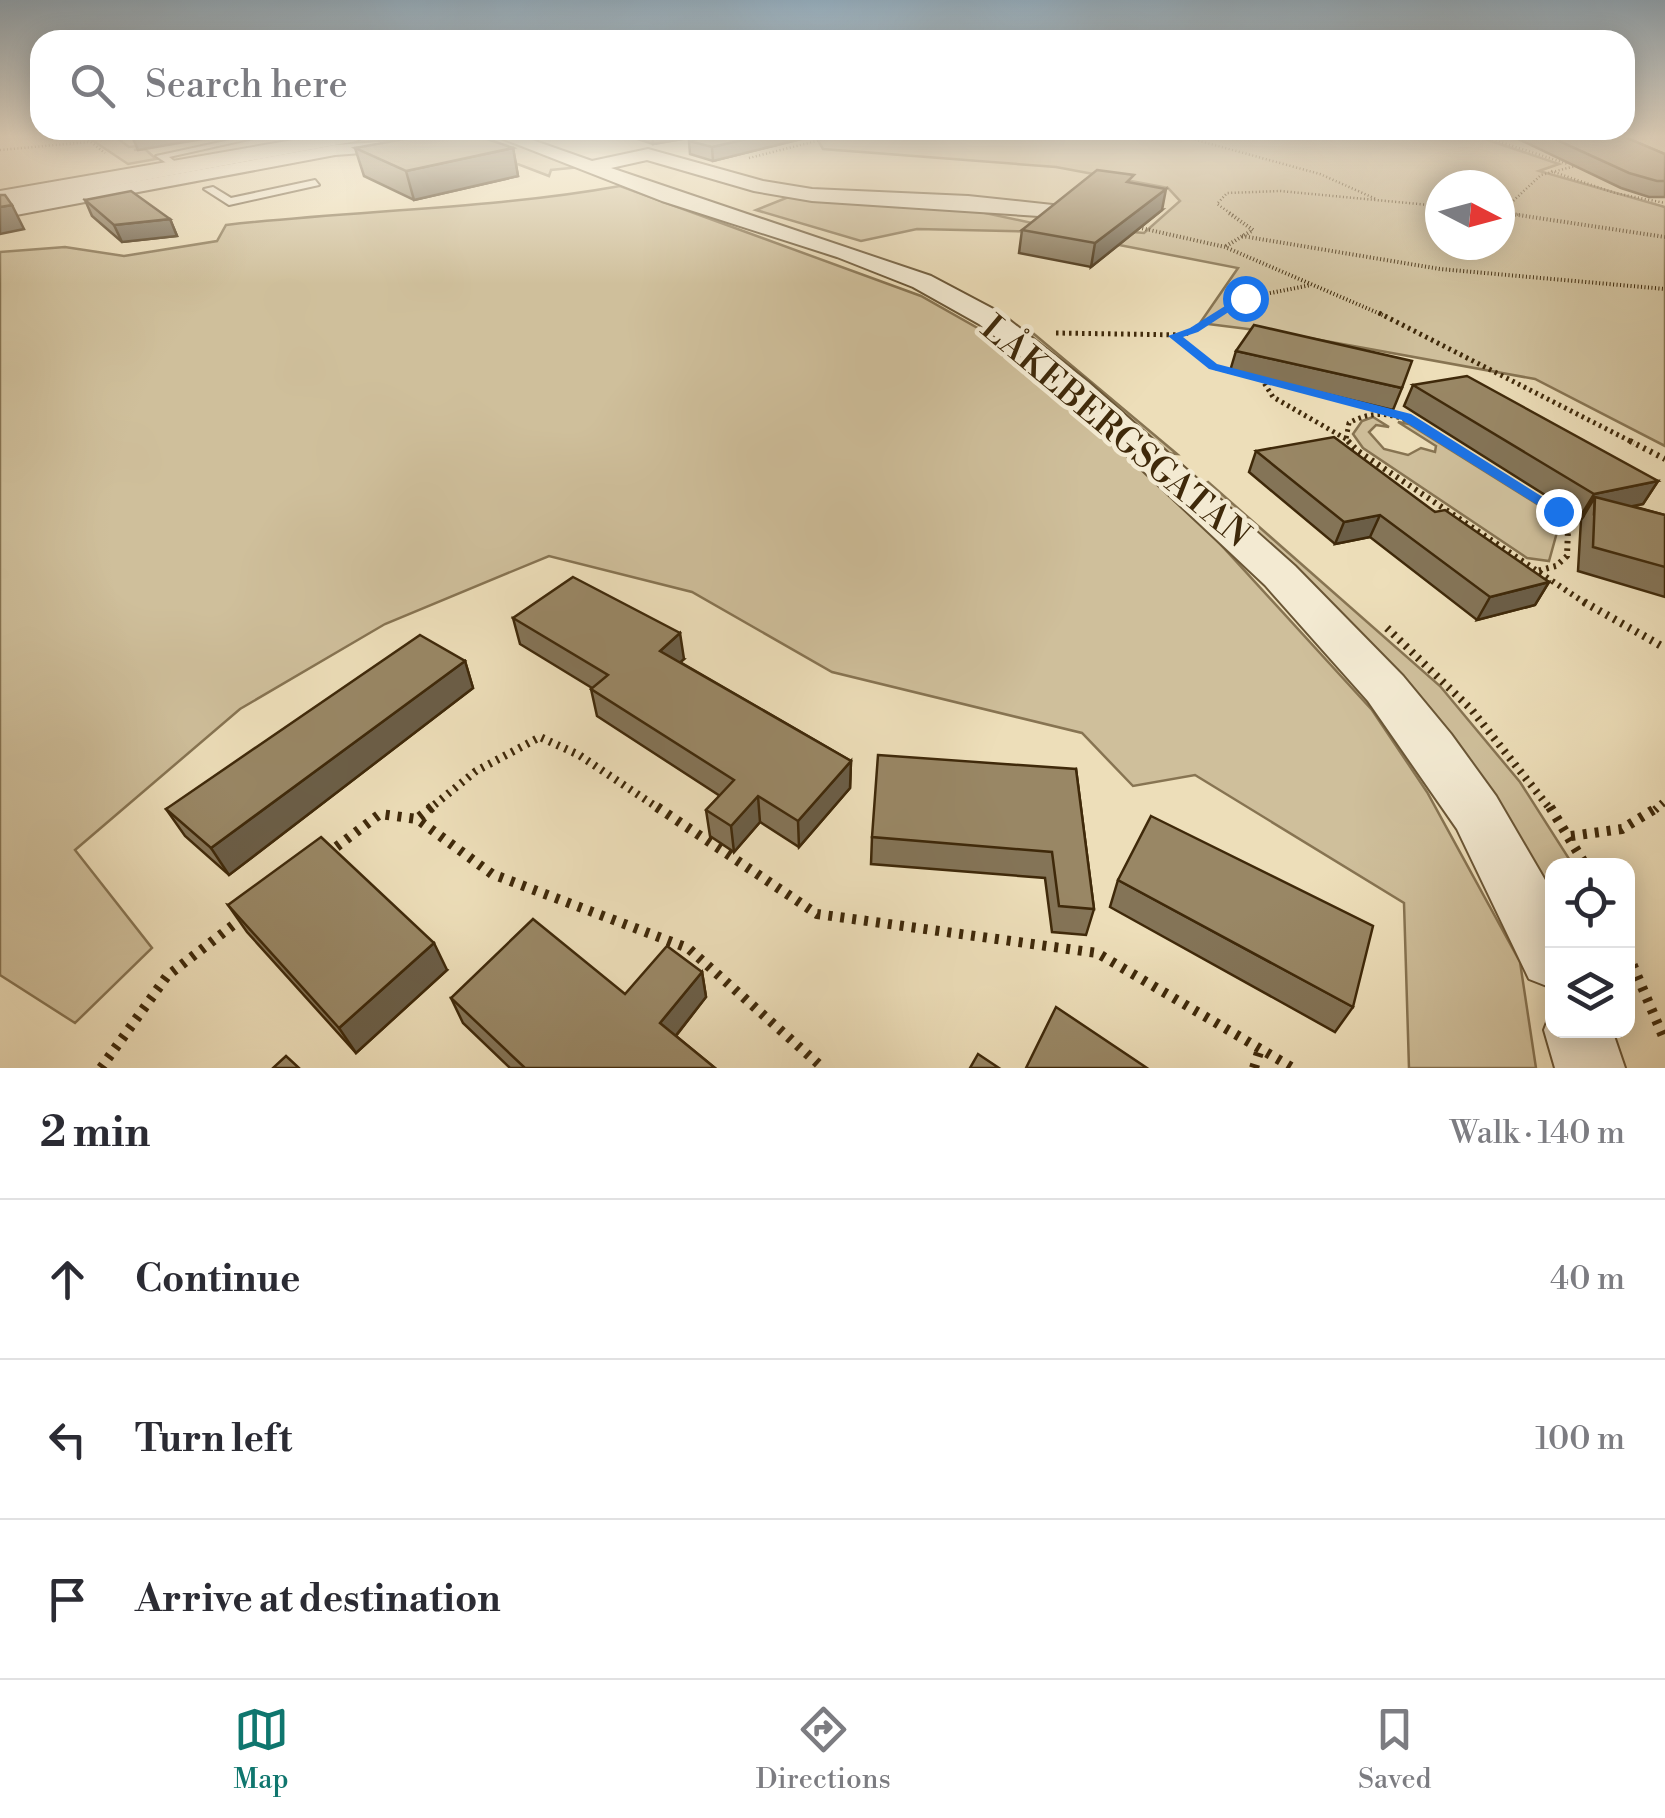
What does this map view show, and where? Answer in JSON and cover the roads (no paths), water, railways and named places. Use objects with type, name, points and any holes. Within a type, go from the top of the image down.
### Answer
[{"type":"street","points":[[0,199],[78,185]]},
{"type":"street","points":[[0,212],[144,185]]},
{"type":"street","name":"LÅKEBERGSGATAN","points":[[657,185],[689,203],[880,264],[988,317],[1104,414],[1333,625],[1410,712],[1464,790],[1524,889],[1548,948]]},
{"type":"street","points":[[763,185],[812,195],[968,202],[1054,212]]},
{"type":"street","points":[[1581,1038],[1590,1068]]},
{"type":"lane","points":[[210,190],[230,202],[311,185]]}]
